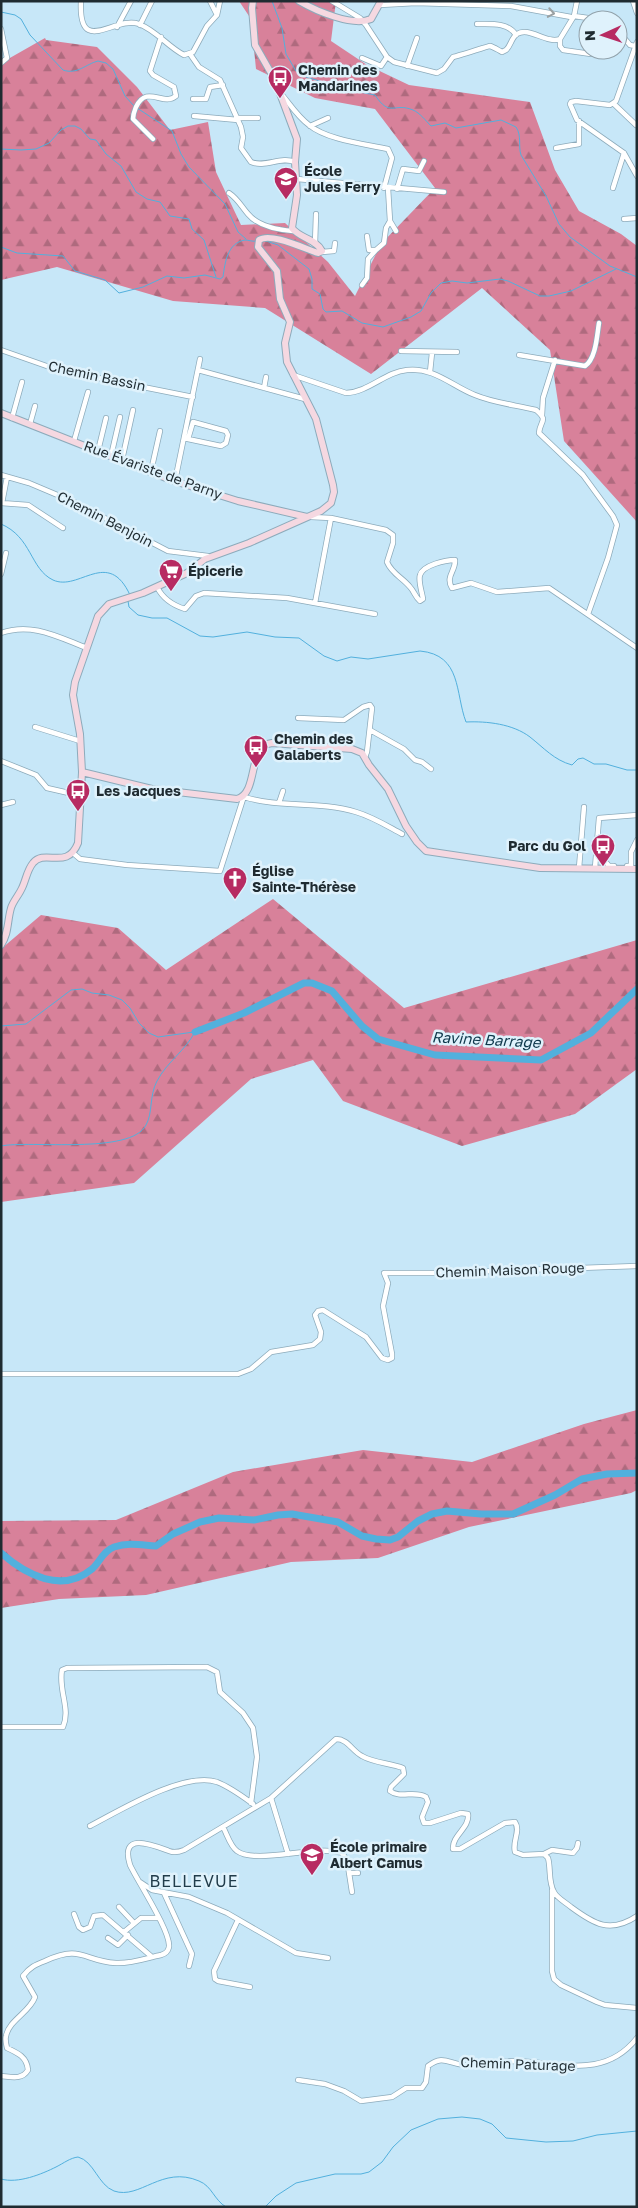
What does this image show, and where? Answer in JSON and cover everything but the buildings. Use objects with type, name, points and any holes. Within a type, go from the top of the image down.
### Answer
[{"type":"main road","points":[[1,945],[13,903],[23,887],[35,860],[68,857],[73,853],[78,843],[82,772],[80,741],[73,695],[98,616],[104,608],[188,573],[209,557],[249,543],[327,508],[331,503],[334,492],[316,419],[292,375],[284,349],[290,322],[280,299],[277,271],[267,256],[259,249],[258,242],[265,237],[277,239],[318,253],[322,252],[321,248],[293,231],[291,225],[297,195],[296,135],[267,63],[255,45],[253,1]]},
{"type":"main road","points":[[299,1],[350,22],[364,22],[371,19],[381,3]]},
{"type":"main road","name":"Rue Évariste de Parny","points":[[1,413],[175,481],[238,501],[307,518]]},
{"type":"main road","points":[[82,772],[152,789],[232,798],[244,797],[248,789],[256,754],[262,745],[352,749],[359,751],[365,757],[388,788],[406,826],[426,851],[540,868],[637,869]]},
{"type":"street","points":[[81,1],[82,21],[86,27],[99,31],[128,23],[140,25],[161,37],[182,54],[190,54]]},
{"type":"street","points":[[117,27],[131,1]]},
{"type":"street","points":[[140,25],[152,1]]},
{"type":"street","points":[[210,1],[217,15]]},
{"type":"street","points":[[190,54],[207,26],[217,15],[220,1]]},
{"type":"street","points":[[332,1],[364,22],[387,57],[394,62],[439,72],[453,57],[469,54],[484,47],[490,46],[502,52],[506,50],[516,35],[524,32],[550,40],[560,39]]},
{"type":"street","points":[[577,1],[572,16],[560,39],[560,46],[562,50],[578,52]]},
{"type":"street","points":[[633,1],[637,12]]},
{"type":"street","points":[[381,3],[511,6],[578,17]]},
{"type":"street","points":[[477,24],[503,26],[511,29],[516,35]]},
{"type":"street","points":[[1,29],[7,58],[1,63]]},
{"type":"street","points":[[153,140],[134,119],[133,113],[143,98],[160,97],[172,99],[176,92],[170,84],[153,75],[150,71],[161,37]]},
{"type":"street","points":[[407,66],[417,38]]},
{"type":"street","points":[[614,104],[618,99],[636,44]]},
{"type":"street","points":[[190,54],[200,66],[216,75],[223,85],[243,133],[241,148],[251,162],[257,164],[287,160],[295,162]]},
{"type":"street","points":[[362,58],[381,66],[387,57]]},
{"type":"street","points":[[631,59],[637,64]]},
{"type":"street","points":[[193,100],[206,99],[210,87],[223,85]]},
{"type":"street","points":[[280,93],[310,126],[348,140],[388,150],[392,158],[386,188],[390,221],[396,231]]},
{"type":"street","points":[[636,125],[614,104],[571,102],[574,115],[579,121],[624,153],[637,176]]},
{"type":"street","points":[[194,116],[237,119],[258,118]]},
{"type":"street","points":[[310,126],[328,118]]},
{"type":"street","points":[[556,148],[579,144],[579,121]]},
{"type":"street","points":[[613,188],[624,153]]},
{"type":"street","points":[[397,189],[403,169],[419,171],[424,161]]},
{"type":"street","points":[[297,179],[444,192]]},
{"type":"street","points":[[229,193],[238,200],[254,219],[278,229],[293,231]]},
{"type":"street","points":[[315,244],[316,214]]},
{"type":"street","points":[[624,219],[637,218]]},
{"type":"street","points":[[362,286],[367,278],[368,258],[384,243],[386,228],[390,221]]},
{"type":"street","points":[[367,236],[369,250],[376,250]]},
{"type":"street","points":[[322,252],[334,251],[335,243]]},
{"type":"street","points":[[519,355],[585,366],[590,363],[599,322]]},
{"type":"street","name":"Chemin Bassin","points":[[1,350],[58,370],[193,397]]},
{"type":"street","points":[[401,351],[457,352]]},
{"type":"street","points":[[430,372],[432,353]]},
{"type":"street","points":[[175,481],[186,439],[200,359]]},
{"type":"street","points":[[555,360],[544,398],[543,421],[539,433],[583,475],[613,516],[617,526],[588,614]]},
{"type":"street","points":[[198,370],[306,399]]},
{"type":"street","points":[[292,375],[346,393],[355,393],[405,370],[430,372],[476,396],[536,410],[542,415]]},
{"type":"street","points":[[264,388],[266,377]]},
{"type":"street","points":[[12,418],[22,382]]},
{"type":"street","points":[[74,441],[88,392]]},
{"type":"street","points":[[30,424],[34,406]]},
{"type":"street","points":[[122,460],[133,410]]},
{"type":"street","points":[[111,456],[120,417]]},
{"type":"street","points":[[98,451],[106,418]]},
{"type":"street","points":[[193,422],[226,430],[228,436],[226,443],[221,446],[186,439],[193,422]]},
{"type":"street","points":[[150,471],[160,431]]},
{"type":"street","name":"Chemin Benjoin","points":[[1,476],[29,483],[74,502],[168,551],[209,557]]},
{"type":"street","points":[[8,477],[2,503],[28,505],[63,528]]},
{"type":"street","points":[[307,518],[331,518],[386,530],[393,535],[393,543],[387,562],[395,574],[413,590],[420,601],[423,599],[420,575],[424,569],[455,560],[456,564],[449,576],[452,588],[471,584],[497,592],[549,588],[637,648]]},
{"type":"street","points":[[315,603],[331,518]]},
{"type":"street","points":[[1,574],[6,553]]},
{"type":"street","points":[[157,587],[161,596],[169,603],[185,609],[196,596],[204,593],[287,598],[375,614]]},
{"type":"street","points":[[1,633],[22,628],[38,629],[87,648]]},
{"type":"street","points":[[298,718],[344,720],[363,707],[370,705],[372,708],[370,730],[365,757]]},
{"type":"street","points":[[35,727],[80,741]]},
{"type":"street","points":[[370,730],[404,749],[415,760],[422,762],[431,769]]},
{"type":"street","points":[[1,761],[36,775],[47,788],[82,796]]},
{"type":"street","points":[[279,803],[282,791]]},
{"type":"street","points":[[73,853],[80,859],[127,865],[220,871],[244,797],[266,802],[355,811],[369,816],[402,834]]},
{"type":"street","points":[[1,805],[13,802]]},
{"type":"street","points":[[578,868],[584,807]]},
{"type":"street","points":[[595,868],[599,818],[637,815]]},
{"type":"street","points":[[596,859],[603,859],[609,866],[630,866],[631,852],[637,840]]},
{"type":"street","name":"Chemin Maison Rouge","points":[[1,1374],[238,1374],[251,1369],[271,1352],[313,1345],[320,1339],[321,1332],[316,1315],[318,1311],[323,1310],[366,1336],[382,1358],[388,1360],[392,1358],[392,1354],[383,1306],[388,1283],[384,1273],[435,1274],[637,1266]]},
{"type":"street","points":[[1,1727],[63,1727],[66,1720],[61,1680],[62,1670],[67,1668],[207,1667],[217,1672],[220,1692],[243,1713],[253,1728],[257,1757],[251,1803]]},
{"type":"street","points":[[1,2076],[16,2078],[22,2076],[28,2070],[27,2063],[21,2055],[7,2048],[6,2035],[16,2020],[32,2004],[35,1997],[23,1976],[28,1969],[35,1964],[60,1954],[76,1953],[116,1963],[165,1954],[169,1947],[167,1934],[137,1879],[128,1851],[136,1843],[154,1844],[170,1852],[180,1852],[271,1798],[333,1741],[342,1739],[365,1758],[403,1768],[404,1774],[393,1784],[390,1792],[394,1794],[420,1794],[426,1796],[428,1802],[422,1817],[424,1823],[430,1823],[461,1813],[468,1814],[467,1824],[454,1841],[453,1849],[460,1849],[505,1823],[513,1821],[518,1826],[514,1846],[515,1852],[523,1855],[544,1854],[552,1850],[573,1853],[578,1843]]},
{"type":"street","points":[[90,1826],[168,1788],[196,1781],[215,1782],[256,1807]]},
{"type":"street","points":[[271,1798],[288,1854]]},
{"type":"street","points":[[223,1827],[238,1852],[263,1855],[338,1851],[345,1856],[352,1892]]},
{"type":"street","points":[[544,1854],[549,1861],[552,1886],[552,1971],[554,1979],[561,1985],[605,2005],[637,2008]]},
{"type":"street","points":[[349,1873],[358,1873]]},
{"type":"street","points":[[137,1879],[152,1890],[197,1900],[227,1913],[296,1953],[328,1958]]},
{"type":"street","points":[[552,1886],[556,1896],[595,1924],[604,1926],[620,1924],[637,1916]]},
{"type":"street","points":[[164,1893],[192,1954],[189,1966]]},
{"type":"street","points":[[119,1907],[134,1923]]},
{"type":"street","points":[[74,1914],[79,1927],[83,1930],[90,1927],[94,1916],[99,1914],[107,1918],[152,1957]]},
{"type":"street","points":[[108,1938],[118,1945],[134,1923],[141,1918],[158,1918]]},
{"type":"street","points":[[238,1920],[214,1971],[214,1976],[218,1981],[250,1987]]},
{"type":"street","name":"Chemin Paturage","points":[[298,2080],[325,2084],[344,2091],[357,2100],[376,2100],[392,2097],[402,2089],[422,2088],[426,2082],[428,2066],[439,2060],[449,2060],[464,2065],[516,2061],[596,2065],[620,2055],[637,2038]]},
{"type":"green space","points":[[239,1],[336,1],[331,41],[367,65],[409,85],[530,102],[555,170],[579,211],[621,234],[637,246],[637,522],[564,441],[550,350],[482,288],[371,374],[265,308],[173,301],[57,267],[1,280],[1,63],[45,38],[46,40],[97,47],[137,87],[170,130],[208,122],[216,172],[241,225],[285,223],[328,262],[355,296],[381,244],[435,188],[375,109],[315,98],[256,69],[251,19]]},
{"type":"green space","points":[[273,899],[404,1008],[637,940],[637,1069],[575,1114],[462,1146],[343,1101],[313,1060],[251,1079],[134,1183],[1,1202],[1,949],[41,915],[118,928],[166,970]]},
{"type":"green space","points":[[637,1410],[637,1490],[631,1493],[469,1527],[378,1558],[291,1562],[146,1595],[59,1599],[1,1608],[1,1521],[116,1520],[233,1472],[363,1450],[472,1462],[584,1424]]},
{"type":"waterway","points":[[272,1],[282,28],[286,54],[296,71],[306,77],[323,82],[344,83],[359,92],[375,95],[380,102],[389,108],[407,108],[416,111],[431,126],[445,123],[456,128],[501,120],[516,127],[519,134],[521,155],[546,196],[559,224],[570,237],[610,266],[637,277]]},
{"type":"waterway","points":[[1,12],[15,15],[21,19],[30,35],[63,70],[77,70],[98,61],[106,63],[113,69],[125,96],[134,106],[172,131],[181,154],[189,167],[225,204],[238,232],[246,239]]},
{"type":"waterway","points":[[1,149],[36,149],[49,143],[61,130],[68,126],[75,126],[81,129],[90,139],[96,140],[106,154],[121,166],[136,192],[147,199],[160,202],[170,216],[189,219],[192,229],[204,240],[216,277]]},
{"type":"waterway","points":[[1,247],[17,253],[63,256],[75,271],[105,280],[119,293],[143,287],[167,276],[184,278],[205,275],[220,279],[223,277],[228,254],[234,245],[245,240],[257,241]]},
{"type":"waterway","points":[[266,241],[278,245],[309,269],[312,289],[320,294],[323,309],[326,312],[342,311],[362,323],[383,327],[411,317],[421,311],[431,293],[441,283],[452,281],[467,283],[500,279],[540,296],[549,296],[571,291],[616,269]]},
{"type":"waterway","points":[[1,524],[19,537],[45,575],[53,580],[73,581],[103,572],[112,574],[121,581],[130,595]]},
{"type":"waterway","points":[[128,601],[129,607],[138,615],[152,618],[167,618],[200,636],[213,637],[247,632],[275,637],[299,638],[324,656],[337,661],[351,657],[368,659],[420,651],[434,654],[443,660],[455,677],[466,722],[491,723],[516,729],[530,737],[554,757],[572,765],[578,759],[583,758],[594,764],[606,764],[627,770],[637,770]]},
{"type":"waterway","name":"Ravine Barrage","points":[[195,1032],[244,1013],[304,983],[312,983],[332,991],[362,1026],[378,1039],[435,1055],[541,1060],[591,1033],[637,989]]},
{"type":"waterway","points":[[1,1026],[26,1024],[71,990],[82,989],[122,1000],[130,1008],[139,1023],[149,1033],[158,1037],[194,1032]]},
{"type":"waterway","points":[[1,1146],[101,1143],[121,1140],[137,1134],[146,1125],[150,1115],[157,1081],[195,1032]]},
{"type":"waterway","points":[[1,1553],[33,1574],[57,1581],[81,1576],[92,1569],[107,1551],[119,1545],[156,1546],[173,1534],[200,1522],[219,1518],[254,1520],[292,1514],[338,1522],[362,1536],[390,1540],[398,1537],[418,1521],[432,1514],[447,1511],[513,1514],[555,1495],[582,1479],[607,1474],[637,1473]]},
{"type":"waterway","points":[[265,2207],[276,2196],[296,2183],[335,2174],[361,2174],[369,2172],[382,2162],[393,2147],[411,2130],[438,2119],[462,2117],[480,2119],[492,2124],[506,2138],[546,2142],[573,2141],[597,2135],[637,2131]]},
{"type":"waterway","points":[[1,2179],[30,2178],[78,2157],[88,2163],[104,2184],[114,2191],[133,2191],[174,2177],[186,2177],[203,2183],[226,2207]]},
{"type":"place","name":"Chemin des Mandarines","points":[[280,99]]},
{"type":"place","name":"École Jules Ferry","points":[[286,200]]},
{"type":"place","name":"Épicerie","points":[[171,592]]},
{"type":"place","name":"Chemin des Galaberts","points":[[256,768]]},
{"type":"place","name":"Les Jacques","points":[[78,812]]},
{"type":"place","name":"Parc du Gol","points":[[603,867]]},
{"type":"place","name":"Église Sainte-Thérèse","points":[[235,900]]},
{"type":"place","name":"École primaire Albert Camus","points":[[312,1876]]},
{"type":"district","name":"BELLEVUE","points":[[194,1881]]}]
